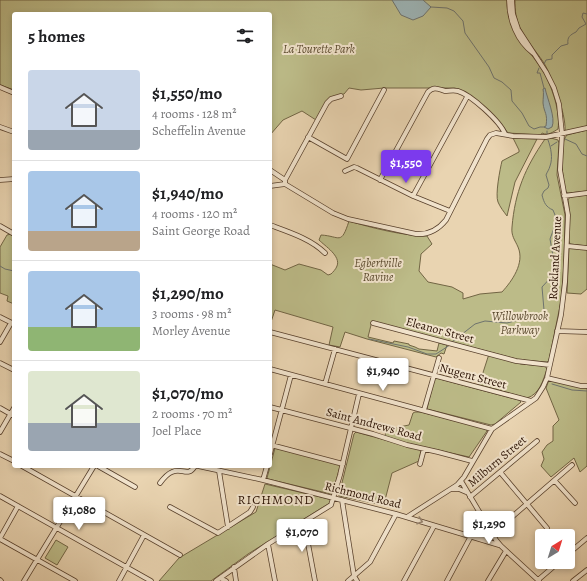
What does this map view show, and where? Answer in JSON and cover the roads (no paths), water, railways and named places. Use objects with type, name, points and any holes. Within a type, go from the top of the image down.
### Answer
[{"type":"street","name":"Rockland Avenue","points":[[461,481],[492,429],[540,393],[547,378],[564,294],[568,215],[560,170],[562,134],[561,114],[554,88],[546,72],[518,29],[515,22],[511,0]]},
{"type":"street","points":[[0,87],[12,92]]},
{"type":"street","points":[[380,180],[428,92],[432,89],[439,88],[445,91],[458,91],[493,117],[502,127],[505,134]]},
{"type":"street","points":[[308,137],[347,159],[384,90]]},
{"type":"street","points":[[272,185],[285,182],[327,104],[331,99],[341,96]]},
{"type":"street","points":[[413,196],[467,97]]},
{"type":"street","points":[[0,127],[12,131]]},
{"type":"street","points":[[272,172],[285,182],[333,213],[348,220],[416,234],[426,234],[439,228],[446,220],[488,137],[496,133],[541,137],[587,128]]},
{"type":"street","points":[[345,171],[354,167],[357,168],[413,196],[450,211]]},
{"type":"street","points":[[0,180],[12,179]]},
{"type":"street","points":[[564,196],[587,193]]},
{"type":"street","points":[[0,226],[12,233]]},
{"type":"street","points":[[272,226],[311,243],[325,253]]},
{"type":"street","points":[[567,246],[587,248]]},
{"type":"street","points":[[0,317],[12,323]]},
{"type":"street","name":"Eleanor Street","points":[[373,323],[446,341],[516,361],[550,365]]},
{"type":"street","points":[[0,342],[12,325]]},
{"type":"street","points":[[557,331],[587,332]]},
{"type":"street","name":"Nugent Street","points":[[272,333],[531,401]]},
{"type":"street","points":[[325,384],[335,349]]},
{"type":"street","points":[[424,410],[439,358]]},
{"type":"street","points":[[0,363],[12,369]]},
{"type":"street","points":[[272,370],[492,429]]},
{"type":"street","points":[[272,442],[291,375]]},
{"type":"street","points":[[547,378],[587,386]]},
{"type":"street","points":[[216,581],[268,544],[331,505],[343,464],[359,394]]},
{"type":"street","points":[[0,408],[12,415],[0,432]]},
{"type":"street","name":"Saint Andrews Road","points":[[272,408],[472,461]]},
{"type":"street","name":"Milburn Street","points":[[469,495],[500,472],[537,441]]},
{"type":"street","points":[[272,445],[343,464]]},
{"type":"street","points":[[420,464],[424,449]]},
{"type":"street","points":[[0,454],[12,460]]},
{"type":"street","points":[[406,517],[471,536],[486,537],[572,465]]},
{"type":"street","points":[[26,468],[180,555]]},
{"type":"street","points":[[24,581],[93,468]]},
{"type":"street","points":[[102,468],[135,487]]},
{"type":"street","points":[[160,483],[172,472],[189,472],[194,468]]},
{"type":"street","name":"Richmond Road","points":[[205,468],[263,480],[406,517],[451,489],[461,481]]},
{"type":"street","points":[[263,480],[266,468]]},
{"type":"street","points":[[219,471],[228,527]]},
{"type":"street","points":[[500,472],[547,528]]},
{"type":"street","points":[[555,480],[575,503]]},
{"type":"street","points":[[461,481],[499,544],[506,551],[538,580],[551,569]]},
{"type":"street","points":[[451,489],[461,490],[469,495]]},
{"type":"street","points":[[0,496],[151,581]]},
{"type":"street","points":[[342,500],[354,576],[357,581]]},
{"type":"street","points":[[18,506],[0,539],[75,581]]},
{"type":"street","points":[[170,507],[218,533],[250,512],[253,507]]},
{"type":"street","points":[[348,581],[370,562],[396,514]]},
{"type":"street","points":[[304,522],[315,581]]},
{"type":"street","points":[[404,581],[434,526]]},
{"type":"street","points":[[119,581],[144,535]]},
{"type":"street","points":[[447,581],[471,536]]},
{"type":"street","points":[[478,537],[499,544]]},
{"type":"street","points":[[575,548],[587,538]]},
{"type":"street","points":[[268,544],[275,581]]},
{"type":"street","points":[[488,581],[506,551]]},
{"type":"street","points":[[234,567],[236,581]]},
{"type":"street","points":[[573,581],[587,570]]},
{"type":"street","points":[[220,578],[226,581]]},
{"type":"water","points":[[392,0],[423,0],[431,7],[423,16],[413,20],[401,15]]},
{"type":"water","points":[[545,88],[553,119],[552,127],[548,129],[544,127],[546,126],[546,116],[543,106],[543,89]]},
{"type":"waterway","points":[[431,7],[447,8],[454,11],[463,21],[465,33],[489,67],[494,78],[502,82],[511,90],[512,101],[522,113],[529,126],[534,129],[544,127]]},
{"type":"waterway","points":[[544,64],[546,60],[552,59],[552,55],[561,46],[568,44],[568,40],[571,35],[586,24],[582,17],[583,13],[587,14]]},
{"type":"waterway","points":[[539,68],[537,73],[540,73],[544,88]]},
{"type":"waterway","points":[[565,139],[576,144],[582,154],[587,156]]},
{"type":"waterway","points":[[452,342],[475,324],[485,321],[507,323],[526,318],[534,319],[542,317],[544,310],[542,287],[554,274],[555,267],[550,239],[557,220],[553,210],[546,204],[542,195],[549,185],[546,175],[551,163],[551,150],[548,140]]},
{"type":"waterway","points":[[551,146],[557,142]]},
{"type":"waterway","points":[[0,266],[12,271]]},
{"type":"waterway","points":[[369,339],[408,347],[427,354],[436,354],[450,345]]},
{"type":"waterway","points":[[552,384],[572,390],[587,391]]},
{"type":"district","name":"RICHMOND","points":[[276,499]]},
{"type":"park label","name":"La Tourette Park","points":[[319,49]]},
{"type":"park label","name":"Egbertville Ravine","points":[[378,270]]},
{"type":"park label","name":"Willowbrook Parkway","points":[[520,323]]}]
